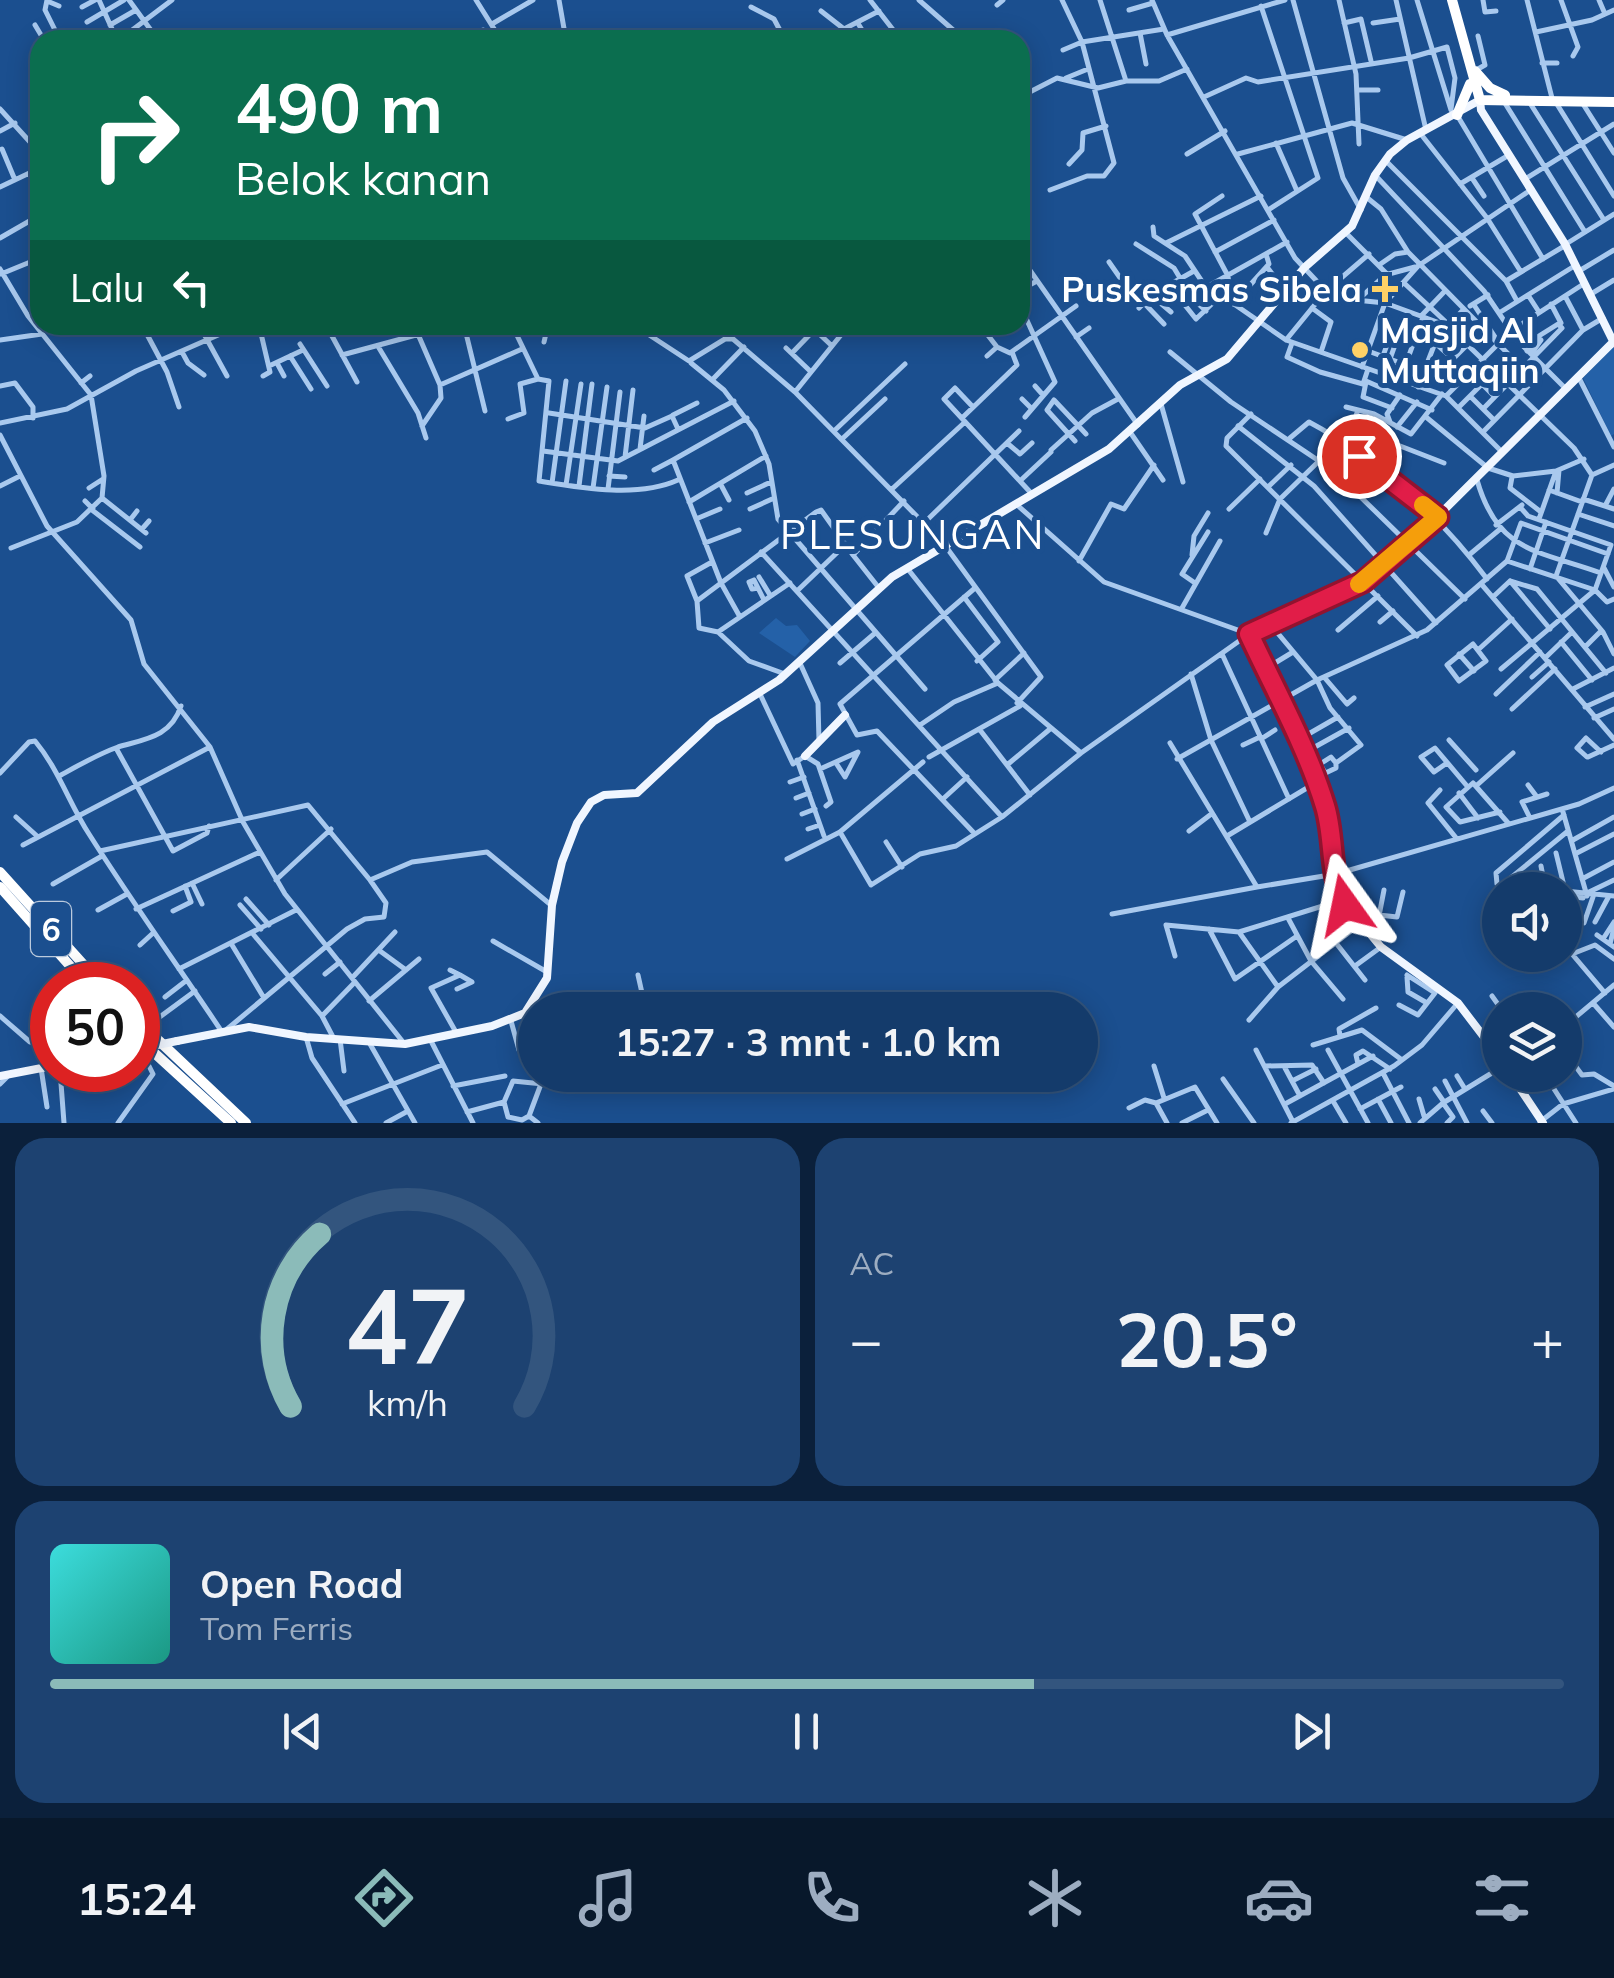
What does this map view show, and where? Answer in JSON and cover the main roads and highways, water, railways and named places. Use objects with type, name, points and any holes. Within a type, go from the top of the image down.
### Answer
[{"type":"highway","points":[[1455,0],[1480,100],[1553,98],[1610,102]]},
{"type":"highway","points":[[1474,73],[1506,98]]},
{"type":"highway","points":[[1453,114],[1474,73]]},
{"type":"highway","name":"6","points":[[0,872],[81,962]]},
{"type":"highway","name":"6","points":[[0,887],[67,962]]},
{"type":"highway","points":[[160,1043],[246,1123]]},
{"type":"highway","points":[[160,1058],[231,1123]]},
{"type":"main road","points":[[160,1044],[256,1027],[306,1037],[405,1044],[510,1021],[533,1006],[548,972],[552,905],[572,834],[591,802],[604,795],[633,794],[713,722],[799,661],[879,588],[1134,428],[1161,403],[1207,371],[1259,324],[1305,267],[1345,232],[1361,210],[1375,176],[1406,140],[1480,100],[1509,155],[1566,245],[1614,342],[1438,517],[1363,582],[1249,634],[1316,780],[1332,830],[1342,900],[1368,936],[1407,971],[1458,1003],[1482,1034]]},
{"type":"main road","points":[[801,758],[845,716]]},
{"type":"main road","points":[[0,1076],[30,1070]]},
{"type":"main road","points":[[1522,1092],[1541,1122]]},
{"type":"place","name":"Puskesmas Sibela","points":[[1385,289]]},
{"type":"place","name":"Masjid Al Muttaqiin","points":[[1360,350]]},
{"type":"district","name":"PLESUNGAN","points":[[913,534]]}]
